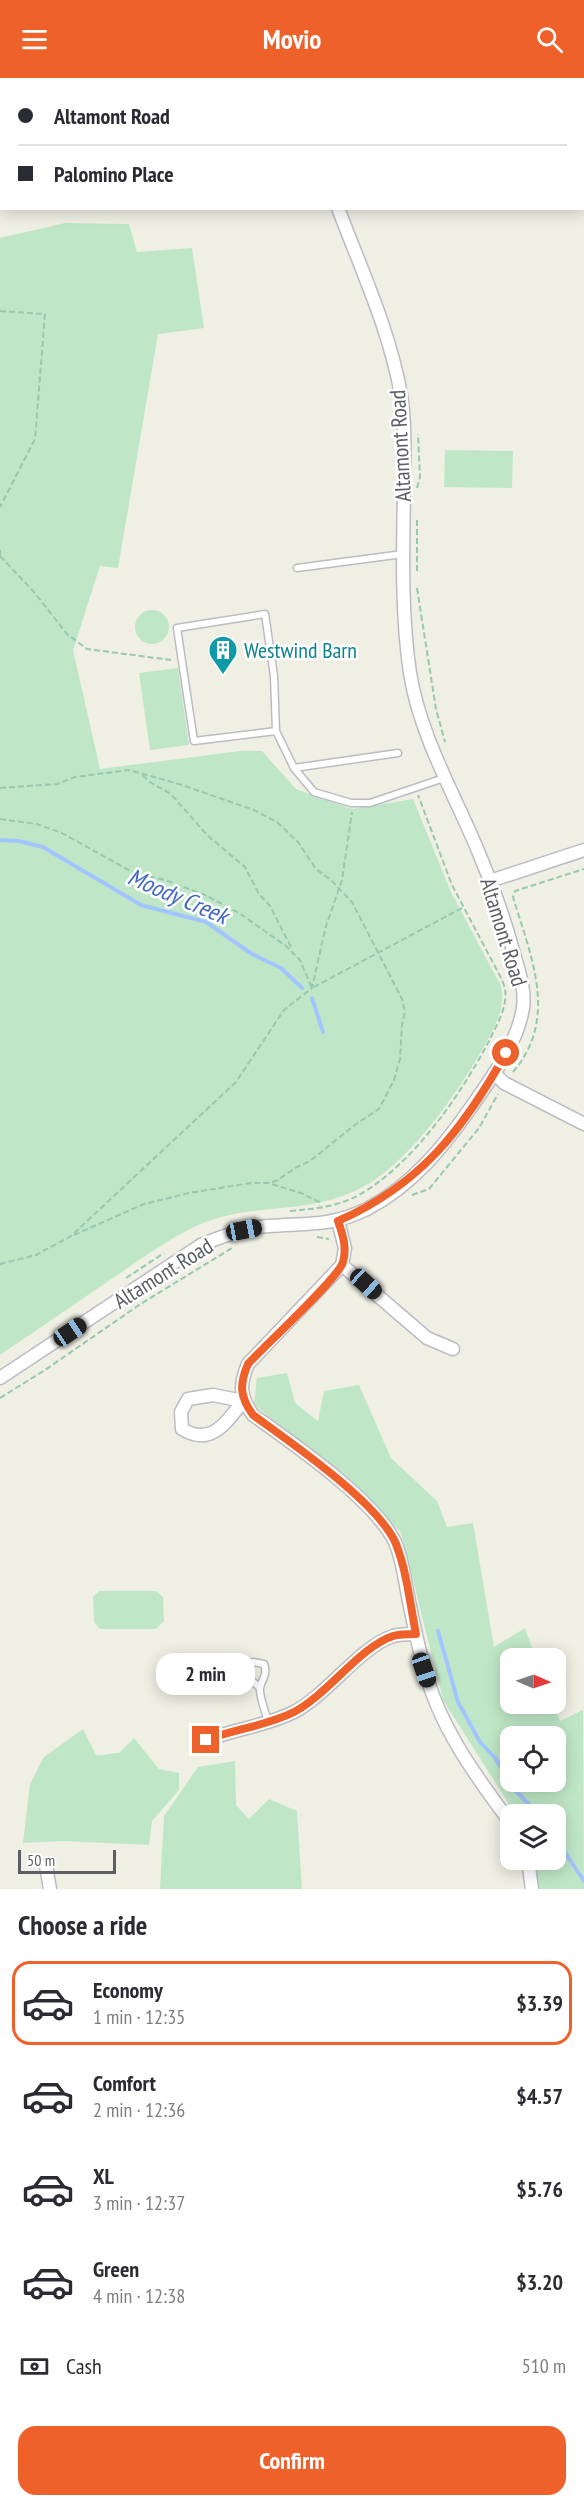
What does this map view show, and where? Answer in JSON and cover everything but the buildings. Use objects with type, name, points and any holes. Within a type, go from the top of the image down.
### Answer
[{"type":"street","name":"Altamont Road","points":[[0,1378],[201,1245],[223,1236],[265,1226],[338,1221],[369,1208],[424,1167],[447,1142],[494,1073],[517,1032],[524,990],[490,881],[444,778],[426,729],[411,677],[404,622],[404,451],[401,396],[384,333],[339,210]]},
{"type":"street","points":[[490,881],[584,850]]},
{"type":"street","points":[[494,1073],[504,1083],[584,1124]]},
{"type":"street","points":[[338,1221],[345,1248],[342,1265],[248,1364],[242,1378],[243,1401],[253,1415],[338,1481],[371,1510],[395,1542],[403,1565],[424,1670],[447,1729],[463,1757],[500,1808]]},
{"type":"street","points":[[342,1265],[427,1338],[453,1349]]},
{"type":"street","points":[[213,1395],[243,1401],[224,1426],[207,1436],[193,1435],[183,1429],[181,1412],[188,1399],[213,1395]]},
{"type":"street","points":[[206,1740],[230,1731],[268,1723],[296,1711],[315,1699],[378,1644],[394,1636],[416,1634]]},
{"type":"street","points":[[46,1866],[50,1889]]},
{"type":"street","points":[[529,1870],[532,1889]]},
{"type":"lane","points":[[297,568],[403,554]]},
{"type":"lane","points":[[276,731],[194,741],[177,628],[265,614],[274,676],[276,731],[294,768],[314,792],[351,803],[369,802],[444,778]]},
{"type":"lane","points":[[294,768],[398,753]]},
{"type":"lane","points":[[260,1688],[268,1723]]},
{"type":"path","points":[[0,311],[45,314],[34,440],[0,507]]},
{"type":"path","points":[[414,496],[420,477],[417,430]]},
{"type":"path","points":[[417,519],[417,573]]},
{"type":"path","points":[[0,550],[0,556],[34,592],[67,634],[87,649],[169,658],[183,664]]},
{"type":"path","points":[[417,585],[436,710],[445,745]]},
{"type":"path","points":[[0,788],[57,784],[75,777],[120,770],[159,778],[254,810],[277,822],[298,842],[316,869],[339,889],[358,911],[402,999],[405,1012],[400,1059],[394,1080],[379,1109],[356,1124],[310,1161],[276,1181],[189,1193],[144,1204],[71,1236],[36,1255],[0,1264]]},
{"type":"path","points":[[142,775],[171,794],[207,835],[244,867],[259,894],[270,906],[294,954]]},
{"type":"path","points":[[281,1212],[342,1203],[357,1196],[393,1170],[437,1123],[457,1096],[500,1020],[505,990],[500,976],[463,907],[435,842],[416,786]]},
{"type":"path","points":[[312,988],[326,926],[342,880],[351,803]]},
{"type":"path","points":[[0,819],[37,824],[62,833],[134,873],[165,880],[206,896],[239,913],[286,946],[300,960],[312,988]]},
{"type":"path","points":[[411,1195],[429,1189],[478,1128],[504,1083],[521,1063],[536,1035],[540,1003],[530,951],[513,897],[515,891],[584,869]]},
{"type":"path","points":[[71,1236],[236,1082],[284,1010],[312,988],[463,907]]},
{"type":"path","points":[[268,1183],[320,1202],[319,1224]]},
{"type":"path","points":[[311,1235],[331,1240],[343,1236]]},
{"type":"path","points":[[0,1398],[147,1300],[238,1244]]},
{"type":"path","points":[[117,1284],[172,1248]]},
{"type":"green space","points":[[65,223],[129,224],[137,252],[192,248],[204,328],[158,334],[118,568],[100,566],[73,650],[100,769],[240,751],[262,751],[296,789],[352,809],[413,799],[451,892],[501,986],[502,996],[499,1016],[494,1027],[452,1098],[424,1134],[377,1179],[354,1192],[331,1200],[230,1215],[190,1229],[151,1252],[0,1355],[0,238]]},
{"type":"green space","points":[[445,450],[513,451],[512,488],[444,487]]},
{"type":"green space","points":[[152,610],[164,615],[169,627],[164,639],[152,644],[140,639],[135,627],[140,615]]},
{"type":"green space","points":[[178,668],[189,745],[150,750],[139,673]]},
{"type":"green space","points":[[287,1373],[295,1403],[318,1421],[324,1391],[359,1385],[391,1458],[437,1501],[447,1527],[473,1523],[494,1647],[525,1628],[532,1648],[500,1648],[500,1714],[557,1714],[560,1721],[583,1710],[584,1889],[540,1889],[533,1870],[566,1870],[566,1804],[508,1804],[501,1792],[566,1792],[566,1726],[500,1726],[500,1790],[443,1700],[401,1532],[254,1404],[257,1378]]},
{"type":"green space","points":[[99,1591],[156,1591],[163,1597],[164,1621],[156,1629],[100,1629],[94,1622],[93,1597]]},
{"type":"green space","points":[[83,1729],[96,1755],[119,1753],[134,1738],[159,1769],[179,1773],[179,1790],[152,1821],[149,1845],[62,1841],[23,1843],[30,1784],[44,1757]]},
{"type":"green space","points":[[235,1761],[236,1805],[249,1819],[269,1799],[297,1811],[302,1889],[160,1889],[164,1816],[198,1767]]},
{"type":"waterway","name":"Moody Creek","points":[[0,840],[19,841],[43,847],[141,905],[206,922],[252,954],[281,968],[302,988]]},
{"type":"waterway","name":"Moody Creek","points":[[312,998],[323,1032]]},
{"type":"waterway","points":[[438,1631],[458,1702],[480,1742],[496,1759],[514,1789],[528,1804]]},
{"type":"waterway","points":[[566,1854],[584,1881]]},
{"type":"place","name":"Westwind Barn","points":[[223,676]]},
{"type":"route","points":[[206,1740],[230,1731],[268,1723],[296,1711],[315,1699],[378,1644],[394,1636],[416,1634],[403,1565],[395,1542],[383,1524],[371,1510],[338,1481],[253,1415],[243,1401],[242,1378],[248,1364],[342,1265],[345,1248],[338,1221],[369,1208],[424,1167],[447,1142],[506,1053]]}]
